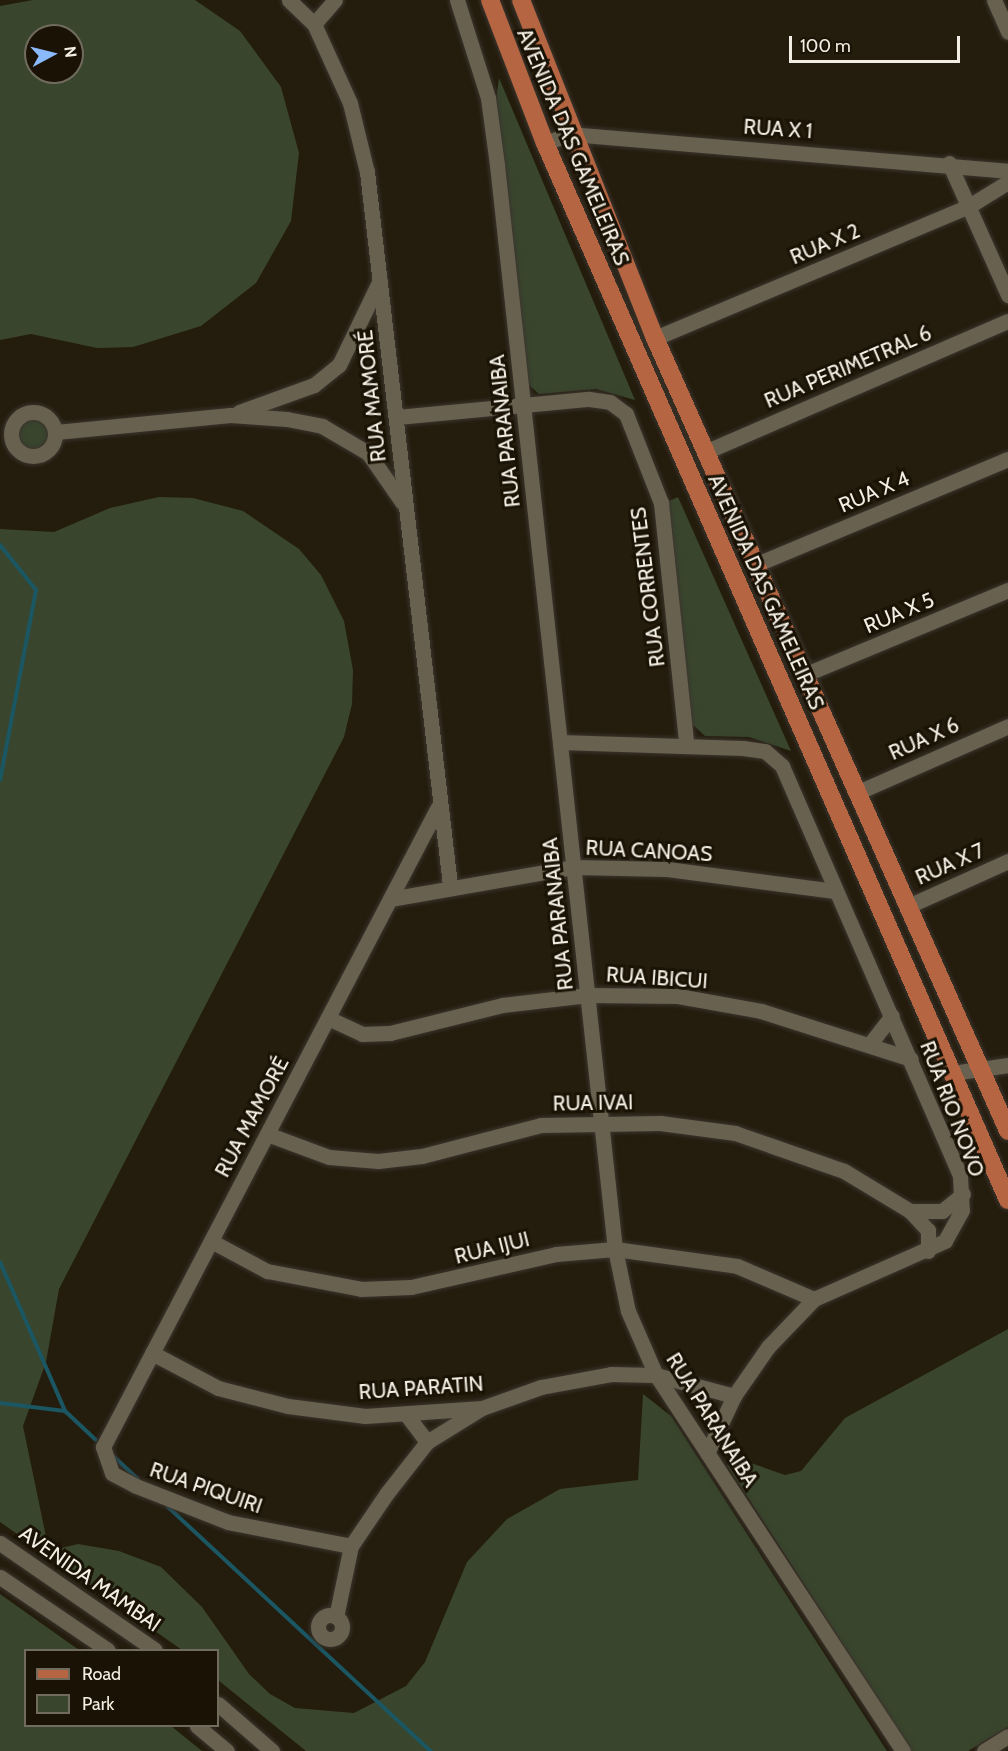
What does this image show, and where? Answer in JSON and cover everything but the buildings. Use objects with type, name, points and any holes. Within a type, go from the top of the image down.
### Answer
[{"type":"main road","name":"AVENIDA DAS GAMELEIRAS","points":[[490,0],[545,142],[1008,1200]]},
{"type":"main road","name":"AVENIDA DAS GAMELEIRAS","points":[[522,0],[570,134],[655,338],[1008,1131]]},
{"type":"main road","points":[[720,546],[739,566],[757,564]]},
{"type":"street","name":"RUA MAMORÉ","points":[[289,0],[314,24],[350,103],[367,172],[397,417],[404,505],[438,807],[450,885]]},
{"type":"street","points":[[314,24],[334,0]]},
{"type":"street","name":"RUA PARANAIBA","points":[[457,0],[488,98],[615,1249],[628,1311],[656,1375],[903,1751]]},
{"type":"street","points":[[994,0],[1008,32]]},
{"type":"street","name":"RUA X 1","points":[[545,142],[570,134],[949,163],[1008,171]]},
{"type":"street","points":[[949,163],[1008,295]]},
{"type":"street","name":"RUA X 2","points":[[655,338],[969,206],[1008,182]]},
{"type":"street","points":[[230,415],[285,398],[339,365],[380,280]]},
{"type":"street","name":"RUA PERIMETRAL 6","points":[[705,452],[1008,321]]},
{"type":"street","points":[[285,398],[287,419]]},
{"type":"street","name":"RUA CORRENTES","points":[[397,417],[524,408],[589,399],[610,402],[626,414],[661,503],[686,742]]},
{"type":"street","points":[[56,432],[230,415],[287,419],[322,426],[369,453],[404,505]]},
{"type":"street","name":"RUA X 4","points":[[757,564],[1008,459]]},
{"type":"street","name":"RUA X 5","points":[[806,674],[1008,590]]},
{"type":"street","name":"RUA X 6","points":[[858,792],[1008,726]]},
{"type":"street","name":"RUA RIO NOVO","points":[[560,742],[686,742],[765,751],[782,766],[911,1059],[963,1194],[955,1230],[928,1251],[877,1267],[814,1299],[734,1396],[707,1453]]},
{"type":"street","name":"RUA MAMORÉ","points":[[103,1447],[438,807]]},
{"type":"street","name":"RUA X 7","points":[[908,906],[1008,861]]},
{"type":"street","points":[[805,887],[824,864]]},
{"type":"street","name":"RUA CANOAS","points":[[390,899],[450,885],[574,867],[667,869],[836,891]]},
{"type":"street","name":"RUA IBICUI","points":[[328,1018],[362,1034],[390,1033],[502,1005],[588,994],[678,996],[760,1011],[911,1059]]},
{"type":"street","points":[[869,1046],[892,1016]]},
{"type":"street","points":[[952,1073],[1008,1065]]},
{"type":"street","name":"RUA IVAI","points":[[267,1134],[329,1157],[378,1161],[422,1156],[540,1125],[660,1122],[735,1133],[844,1171],[910,1211],[928,1230],[928,1251]]},
{"type":"street","points":[[910,1211],[942,1211],[963,1194]]},
{"type":"street","name":"RUA IJUI","points":[[211,1241],[267,1271],[361,1289],[411,1287],[556,1254],[615,1249],[737,1266],[814,1299]]},
{"type":"street","points":[[787,1287],[797,1317]]},
{"type":"street","name":"RUA PARATIN","points":[[152,1353],[218,1388],[288,1406],[365,1416],[482,1408],[541,1387],[611,1374],[656,1375],[734,1396]]},
{"type":"street","points":[[336,1617],[351,1546],[427,1442],[482,1408]]},
{"type":"street","points":[[406,1414],[427,1442]]},
{"type":"street","name":"RUA PIQUIRI","points":[[103,1447],[112,1473],[136,1486],[228,1522],[351,1546]]},
{"type":"street","name":"AVENIDA MAMBAI","points":[[0,1543],[154,1649]]},
{"type":"street","points":[[0,1577],[107,1649]]},
{"type":"street","points":[[219,1705],[272,1751]]},
{"type":"street","points":[[199,1727],[227,1751]]},
{"type":"street","points":[[984,1751],[1008,1737]]},
{"type":"green space","points":[[33,0],[195,0],[240,31],[281,87],[299,153],[291,221],[256,283],[201,326],[133,347],[97,348],[31,334],[0,340],[0,6]]},
{"type":"green space","points":[[499,78],[635,400],[596,389],[539,394],[528,384],[496,101]]},
{"type":"green space","points":[[33,416],[46,421],[51,434],[46,447],[33,452],[20,447],[15,434],[20,421]]},
{"type":"green space","points":[[159,497],[193,498],[243,511],[299,549],[321,575],[344,621],[353,670],[352,704],[344,737],[59,1289],[46,1362],[23,1426],[49,1551],[78,1544],[119,1551],[161,1567],[202,1607],[249,1674],[270,1694],[295,1708],[354,1713],[406,1686],[425,1662],[467,1562],[507,1519],[560,1489],[638,1480],[643,1394],[671,1416],[887,1751],[306,1751],[219,1681],[219,1649],[181,1649],[0,1522],[0,529],[54,532],[110,508]]},
{"type":"green space","points":[[678,497],[791,751],[749,737],[705,736],[692,724],[669,501]]},
{"type":"green space","points":[[1008,1329],[1008,1727],[968,1751],[912,1751],[727,1465],[748,1462],[785,1475],[801,1471],[845,1418]]},
{"type":"green space","points":[[0,1594],[78,1649],[24,1649],[24,1727],[172,1727],[202,1751],[0,1751]]},
{"type":"waterway","points":[[0,545],[36,590],[0,780]]},
{"type":"waterway","points":[[0,1262],[65,1411],[96,1440]]},
{"type":"waterway","points":[[0,1403],[65,1411]]},
{"type":"waterway","points":[[111,1454],[138,1479]]},
{"type":"waterway","points":[[168,1507],[431,1751]]}]
